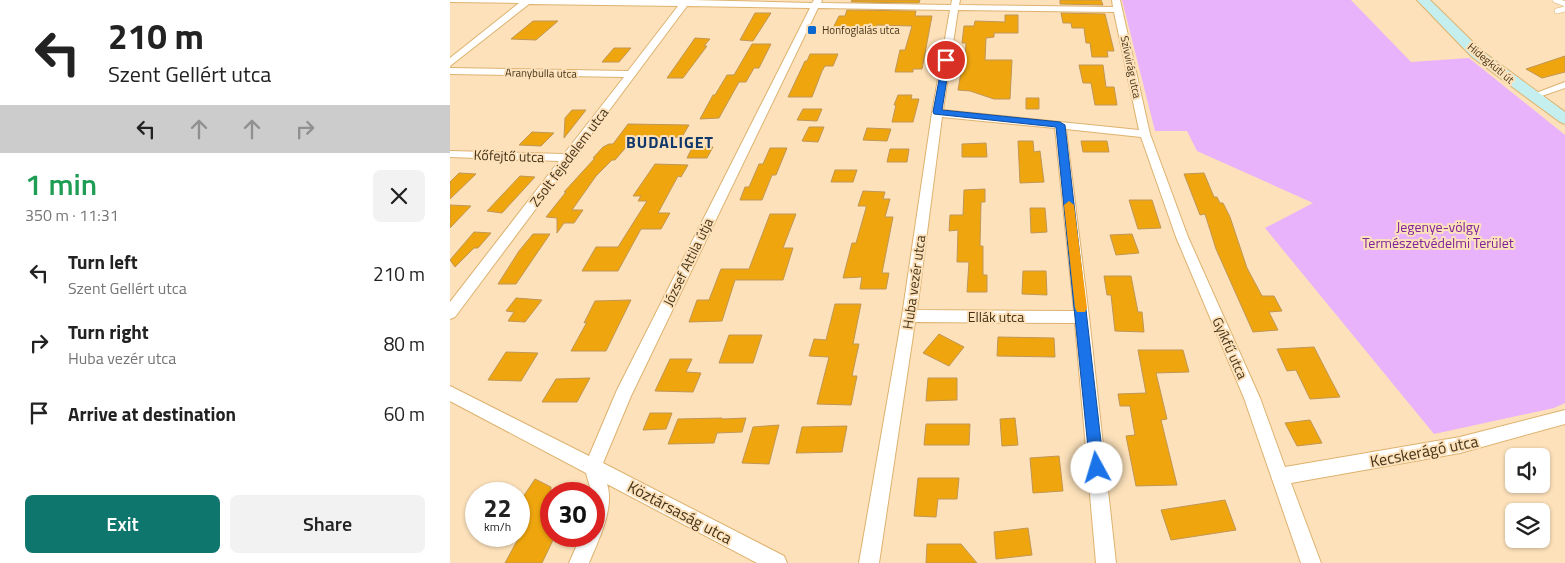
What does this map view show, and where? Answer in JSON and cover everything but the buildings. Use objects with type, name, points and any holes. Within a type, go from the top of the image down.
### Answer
[{"type":"main road","name":"Hidegkúti út","points":[[1423,0],[1477,54],[1565,120]]},
{"type":"street","points":[[450,0],[955,4],[1118,10]]},
{"type":"street","name":"Szívvirág utca","points":[[1116,0],[1145,134]]},
{"type":"street","points":[[450,63],[527,1]]},
{"type":"street","name":"Zsolt fejedelem utca","points":[[451,311],[686,2]]},
{"type":"street","name":"József Attila útja","points":[[593,466],[623,394],[817,3]]},
{"type":"street","name":"Huba vezér utca","points":[[869,563],[909,316],[937,112],[955,4]]},
{"type":"street","name":"Aranybulla utca","points":[[450,71],[632,74]]},
{"type":"street","points":[[1533,96],[1565,85]]},
{"type":"street","points":[[937,112],[1145,134]]},
{"type":"street","points":[[1060,125],[1082,317],[1106,563]]},
{"type":"street","name":"Gyíkfű utca","points":[[1145,134],[1182,237],[1252,398],[1311,563]]},
{"type":"street","name":"Kőfejtő utca","points":[[450,154],[569,158]]},
{"type":"street","name":"Ellák utca","points":[[909,316],[1082,317]]},
{"type":"street","name":"Köztársaság utca","points":[[450,392],[777,563]]},
{"type":"street","name":"Kecskerágó utca","points":[[1280,476],[1442,450],[1537,427],[1565,417]]},
{"type":"street","points":[[593,466],[598,482]]},
{"type":"street","points":[[579,563],[586,547]]},
{"type":"lane","points":[[1555,0],[1565,4]]},
{"type":"lane","points":[[1557,11],[1565,9]]},
{"type":"green space","name":"Jegenye-völgy Természetvédelmi Terület","points":[[1122,0],[1351,0],[1411,62],[1469,58],[1565,135],[1565,403],[1554,408],[1434,434],[1265,228],[1313,203],[1197,151],[1187,131],[1155,131]]},
{"type":"slow traffic","points":[[1069,205],[1081,308]]},
{"type":"place","name":"Honfoglalás utca","points":[[812,30]]},
{"type":"district","name":"BUDALIGET","points":[[670,142]]},
{"type":"route","points":[[946,60],[937,112],[1060,125],[1097,468]]}]
